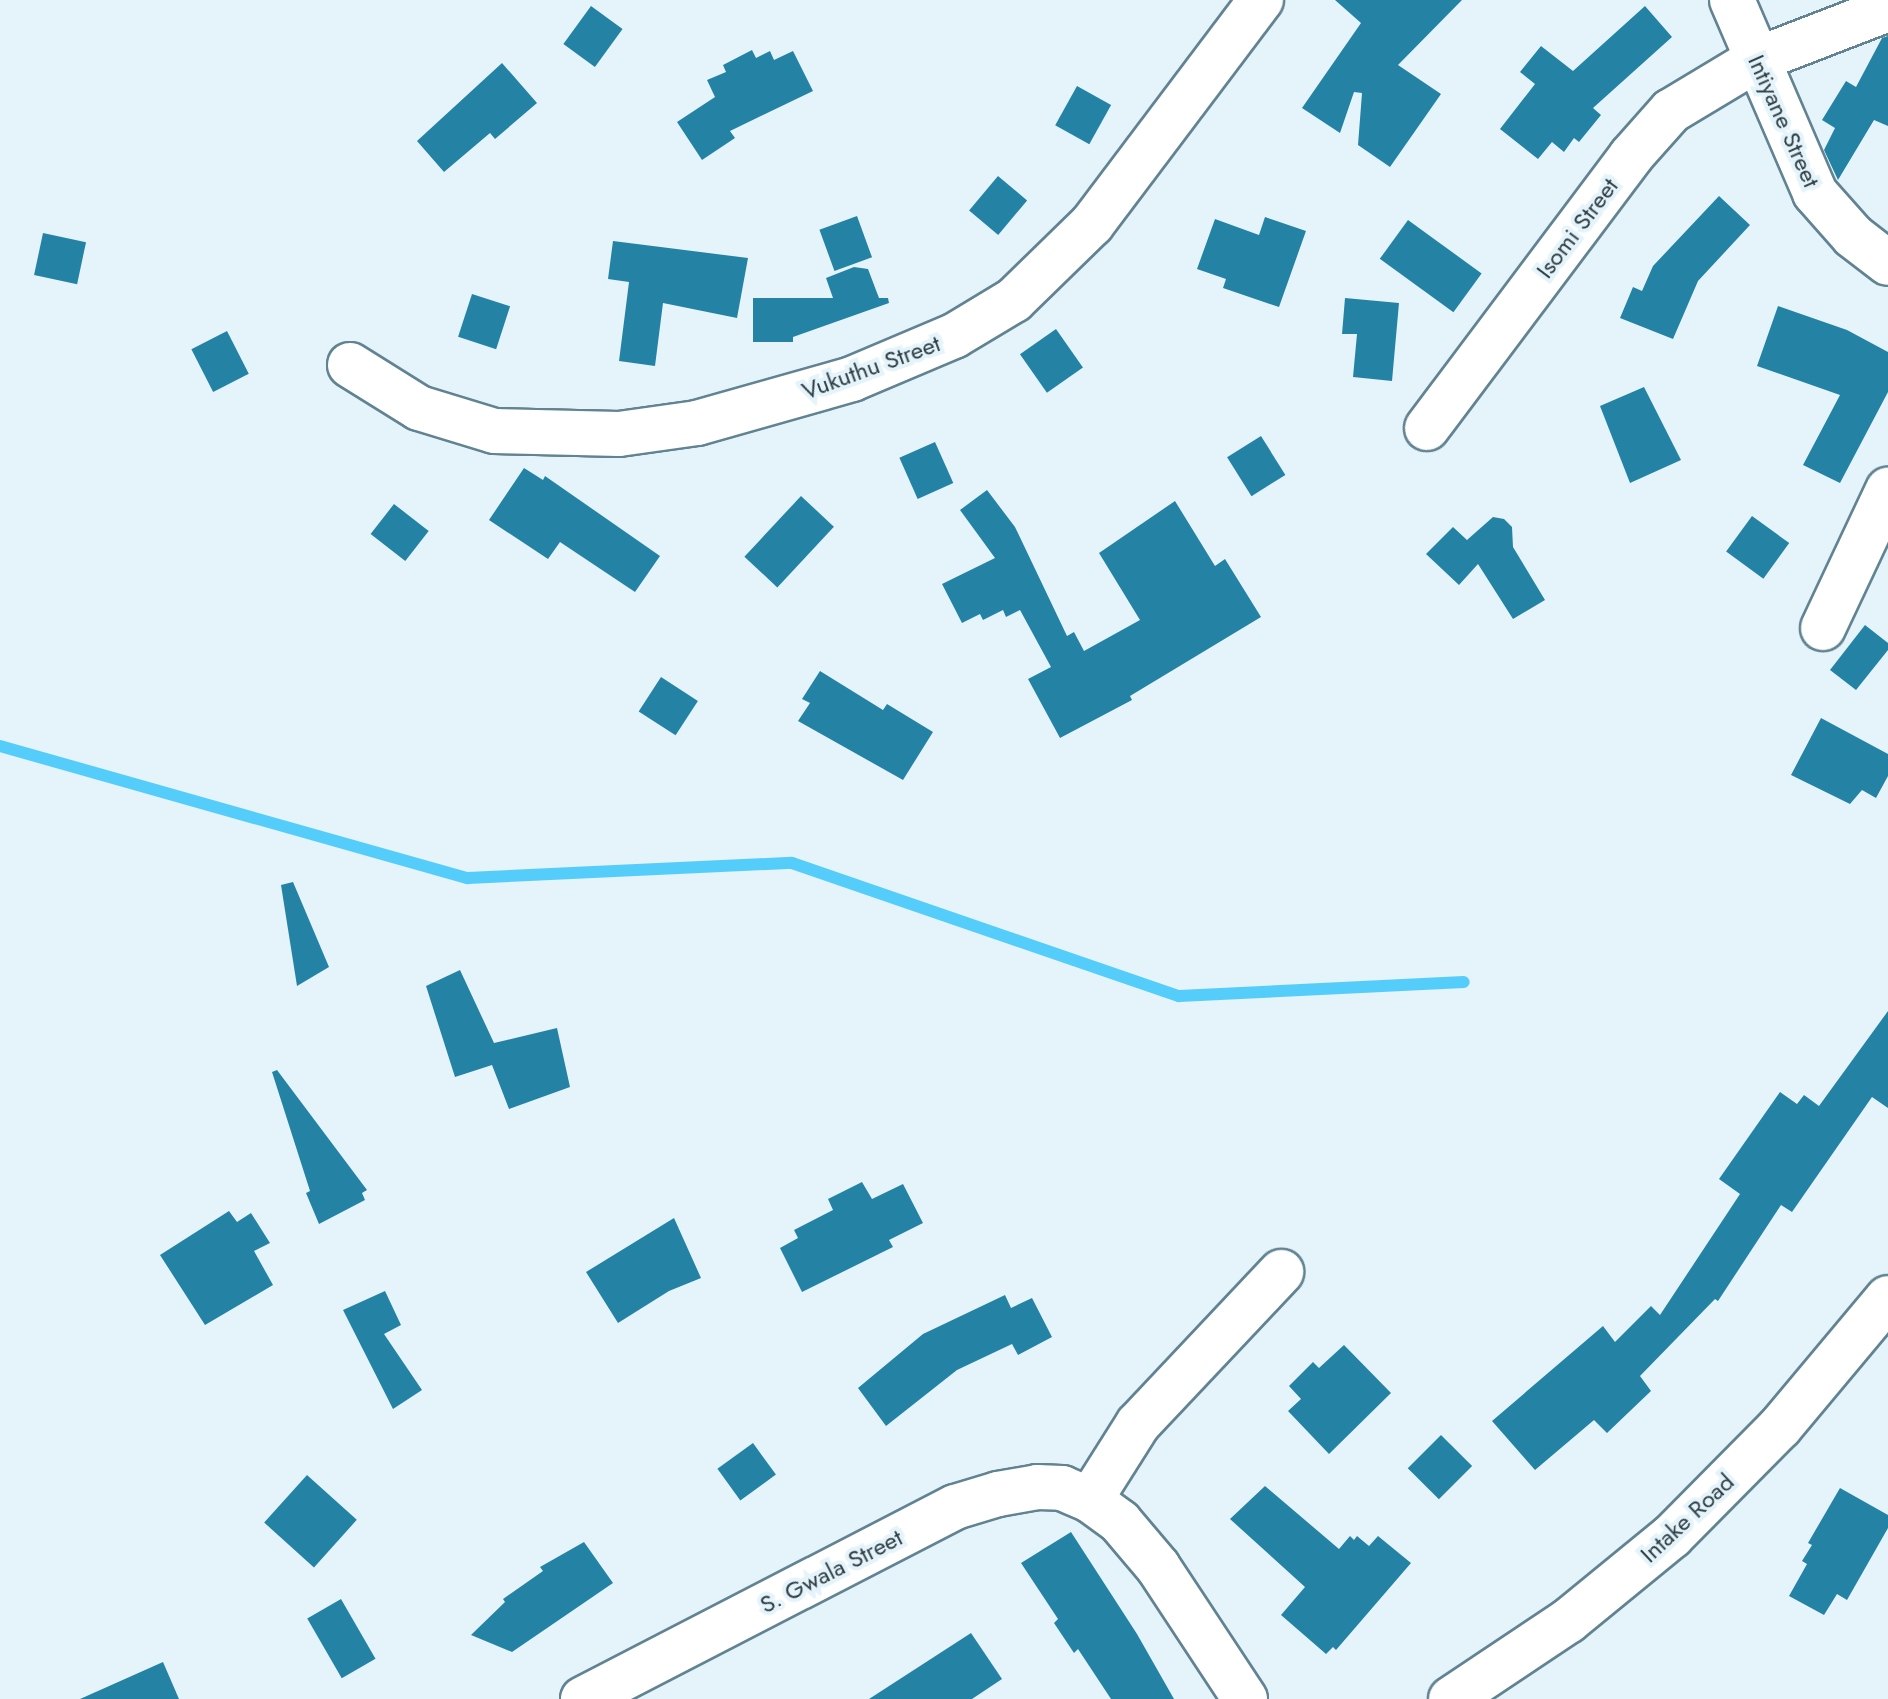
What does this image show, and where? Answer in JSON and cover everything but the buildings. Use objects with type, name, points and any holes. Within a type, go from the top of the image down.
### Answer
[{"type":"street","name":"Vukuthu Street","points":[[350,365],[419,408],[494,431],[619,434],[697,423],[852,379],[954,336],[1014,300],[1092,224],[1261,0]]},
{"type":"street","name":"Intiyane Street","points":[[1732,0],[1815,193],[1853,236],[1888,263]]},
{"type":"street","name":"Isomi Street","points":[[1427,428],[1631,156],[1671,111],[1756,60],[1888,9]]},
{"type":"street","points":[[1823,628],[1888,490]]},
{"type":"street","points":[[1090,1500],[1138,1424],[1281,1272]]},
{"type":"street","name":"Intake Road","points":[[1451,1699],[1568,1621],[1672,1536],[1780,1427],[1888,1298]]},
{"type":"street","name":"S. Gwala Street","points":[[583,1699],[955,1507],[998,1494],[1037,1487],[1062,1488],[1090,1500],[1120,1522],[1158,1567],[1245,1699]]},
{"type":"waterway","points":[[0,746],[468,878],[792,863],[1179,996],[1464,982]]}]
